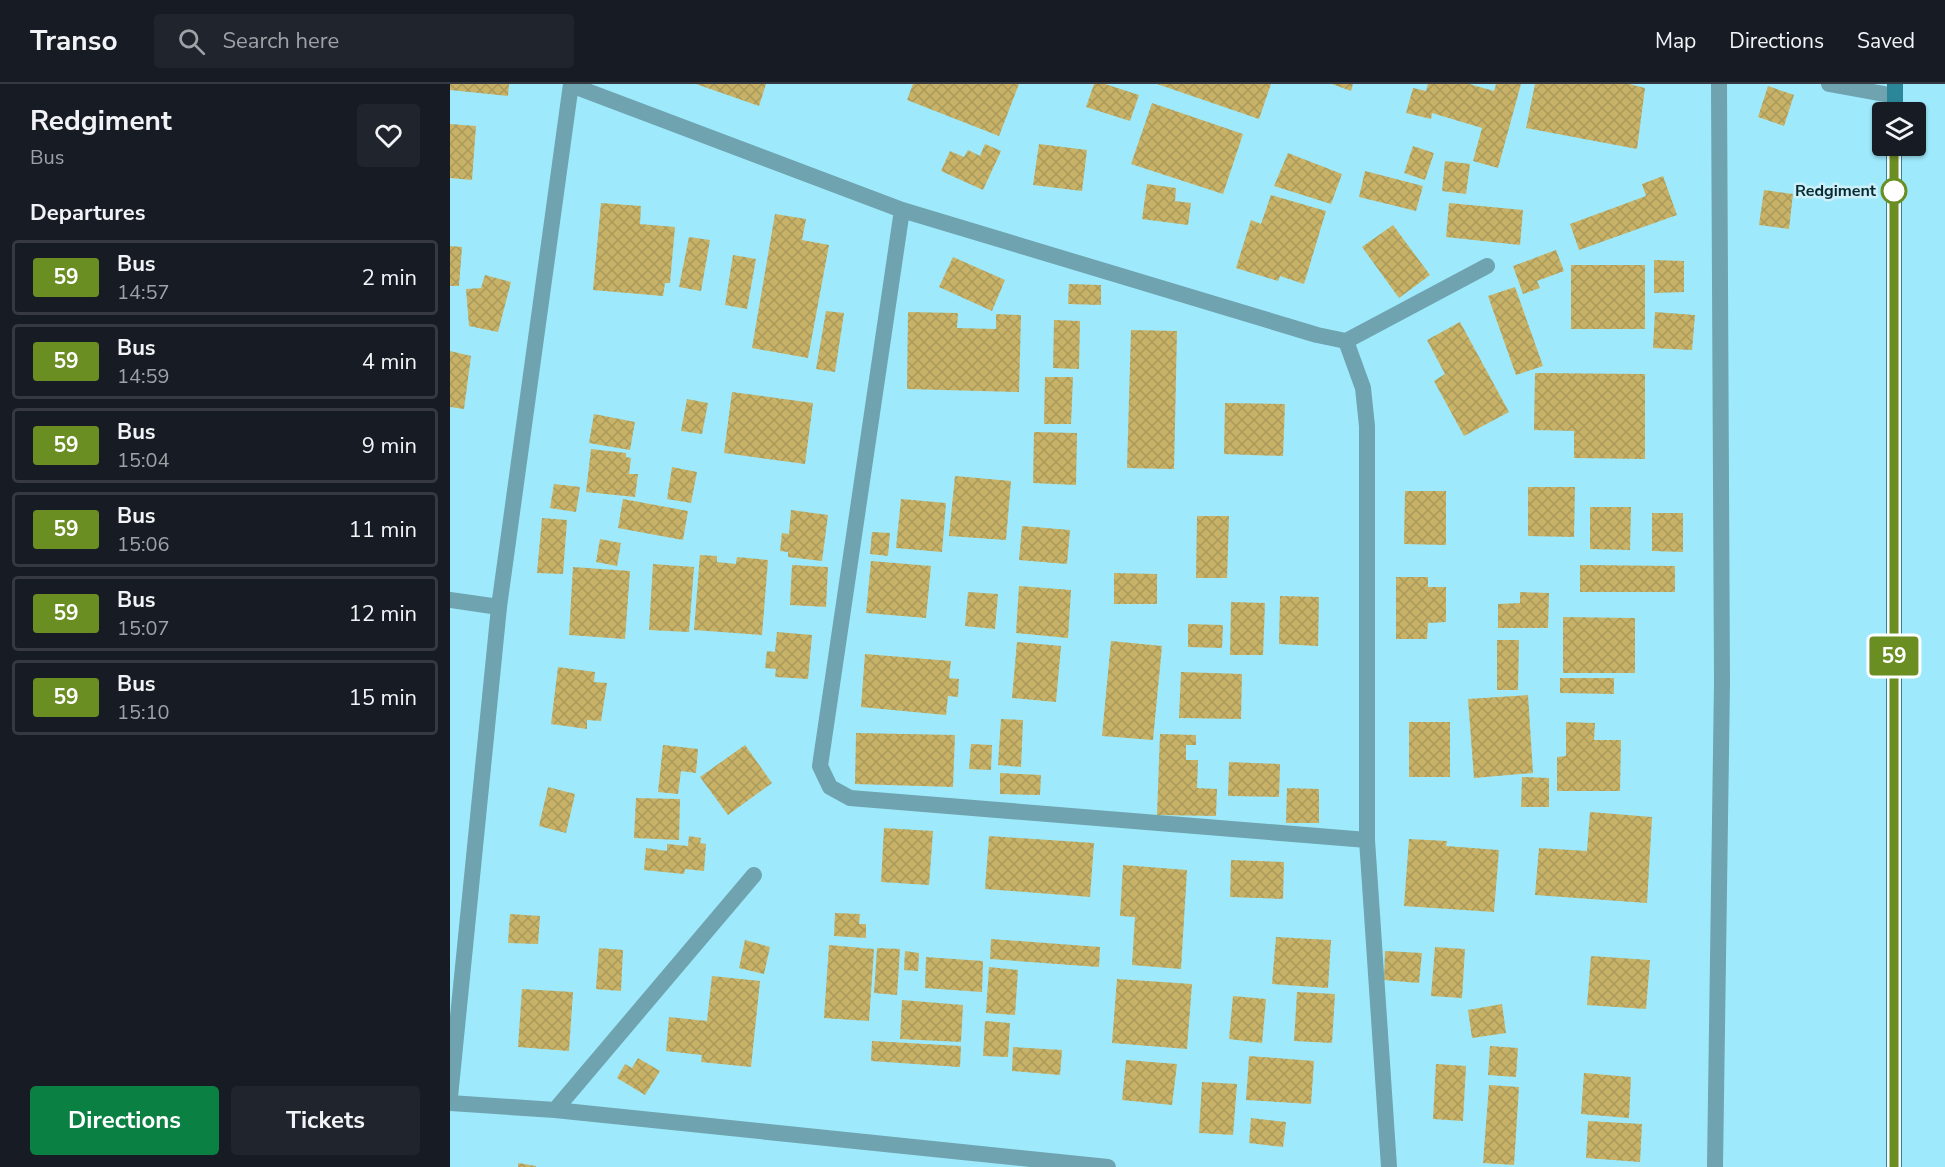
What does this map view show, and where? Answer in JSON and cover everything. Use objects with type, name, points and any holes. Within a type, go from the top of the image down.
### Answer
[{"type":"main road","points":[[1894,156],[1894,1167]]},
{"type":"street","points":[[450,1097],[499,607],[571,84],[902,210],[1306,332],[1346,341],[1487,266]]},
{"type":"street","points":[[1714,1167],[1722,682],[1719,84]]},
{"type":"street","points":[[1829,84],[1894,97]]},
{"type":"street","points":[[902,210],[820,766],[830,787],[850,798],[1367,840]]},
{"type":"street","points":[[1346,341],[1363,388],[1367,426],[1367,840],[1389,1167]]},
{"type":"street","points":[[450,600],[499,607]]},
{"type":"street","points":[[555,1110],[754,875]]},
{"type":"street","points":[[450,1102],[555,1110],[1108,1167]]},
{"type":"building","points":[[450,84],[509,84],[508,96],[450,90]]},
{"type":"building","points":[[696,84],[766,84],[759,106]]},
{"type":"building","points":[[913,84],[1019,84],[999,136],[907,100]]},
{"type":"building","points":[[1094,84],[1105,84],[1139,95],[1130,121],[1086,107]]},
{"type":"building","points":[[1157,84],[1271,84],[1259,119]]},
{"type":"building","points":[[1332,84],[1353,84],[1351,91]]},
{"type":"building","points":[[1428,84],[1469,84],[1494,91],[1496,84],[1521,84],[1498,168],[1473,161],[1482,128],[1432,113],[1431,119],[1406,113],[1413,88],[1426,91]]},
{"type":"building","points":[[1535,84],[1629,84],[1645,88],[1637,149],[1526,128]]},
{"type":"building","points":[[1768,86],[1794,95],[1784,126],[1758,117]]},
{"type":"building","points":[[1152,103],[1243,134],[1223,194],[1131,164]]},
{"type":"building","points":[[450,124],[476,126],[472,180],[450,178]]},
{"type":"building","points":[[985,144],[1001,151],[983,190],[941,171],[950,151],[964,157],[968,150],[980,156]]},
{"type":"building","points":[[1039,144],[1087,150],[1082,191],[1033,185]]},
{"type":"building","points":[[1413,146],[1434,153],[1425,180],[1404,173]]},
{"type":"building","points":[[1288,153],[1342,174],[1331,204],[1274,186]]},
{"type":"building","points":[[1445,161],[1470,164],[1466,194],[1442,191]]},
{"type":"building","points":[[1365,171],[1423,186],[1416,211],[1359,197]]},
{"type":"building","points":[[1663,176],[1677,215],[1579,250],[1570,224],[1646,196],[1642,184]]},
{"type":"building","points":[[1147,184],[1176,188],[1175,201],[1191,203],[1188,225],[1142,219]]},
{"type":"building","points":[[1764,190],[1793,194],[1789,229],[1759,225]]},
{"type":"building","points":[[1271,195],[1326,211],[1304,284],[1280,276],[1278,281],[1236,268],[1251,220],[1261,224]]},
{"type":"building","points":[[601,203],[641,206],[640,224],[675,227],[670,283],[665,283],[663,296],[593,290]]},
{"type":"building","points":[[1449,203],[1523,210],[1520,245],[1446,237]]},
{"type":"building","points":[[775,214],[806,219],[802,240],[829,245],[808,358],[752,348]]},
{"type":"building","points":[[1393,225],[1430,275],[1399,298],[1362,247]]},
{"type":"building","points":[[689,237],[710,240],[701,291],[679,287]]},
{"type":"building","points":[[450,246],[462,247],[459,286],[450,286]]},
{"type":"building","points":[[1556,250],[1564,271],[1537,281],[1540,288],[1523,294],[1513,266]]},
{"type":"building","points":[[733,255],[756,259],[747,309],[725,305]]},
{"type":"building","points":[[953,257],[1005,280],[992,311],[939,287]]},
{"type":"building","points":[[1654,260],[1684,261],[1684,292],[1654,293]]},
{"type":"building","points":[[1571,265],[1645,265],[1645,329],[1571,329]]},
{"type":"building","points":[[485,275],[511,282],[498,332],[469,326],[466,289],[481,288]]},
{"type":"building","points":[[1069,284],[1101,285],[1101,305],[1068,304]]},
{"type":"building","points":[[1515,287],[1543,366],[1516,375],[1488,296]]},
{"type":"building","points":[[826,311],[844,313],[835,372],[816,369]]},
{"type":"building","points":[[908,312],[958,313],[957,328],[996,329],[996,314],[1021,315],[1019,392],[907,389]]},
{"type":"building","points":[[1655,312],[1695,315],[1692,350],[1653,348]]},
{"type":"building","points":[[1054,320],[1080,321],[1079,369],[1053,368]]},
{"type":"building","points":[[1460,322],[1509,412],[1464,436],[1434,381],[1445,374],[1427,340]]},
{"type":"building","points":[[1131,330],[1177,331],[1174,469],[1127,468]]},
{"type":"building","points":[[450,351],[471,356],[464,409],[450,407]]},
{"type":"building","points":[[1535,373],[1645,374],[1645,459],[1574,458],[1574,431],[1534,430]]},
{"type":"building","points":[[1045,377],[1073,377],[1071,424],[1044,424]]},
{"type":"building","points":[[732,392],[813,403],[805,464],[724,453]]},
{"type":"building","points":[[687,399],[708,403],[702,434],[681,431]]},
{"type":"building","points":[[1225,403],[1285,404],[1283,456],[1224,454]]},
{"type":"building","points":[[594,414],[635,422],[630,450],[589,443]]},
{"type":"building","points":[[1034,432],[1077,433],[1076,485],[1033,483]]},
{"type":"building","points":[[591,449],[626,453],[626,457],[631,458],[629,474],[638,474],[635,497],[586,492]]},
{"type":"building","points":[[672,467],[697,472],[691,503],[667,499]]},
{"type":"building","points":[[955,476],[1011,481],[1006,540],[949,536]]},
{"type":"building","points":[[554,484],[580,487],[576,512],[550,508]]},
{"type":"building","points":[[1528,487],[1575,487],[1574,537],[1528,536]]},
{"type":"building","points":[[1405,491],[1446,491],[1446,545],[1404,544]]},
{"type":"building","points":[[623,499],[688,511],[683,540],[618,528]]},
{"type":"building","points":[[901,499],[946,503],[942,552],[896,548]]},
{"type":"building","points":[[1590,507],[1631,507],[1630,550],[1590,549]]},
{"type":"building","points":[[791,510],[828,515],[822,561],[788,557],[788,552],[780,551],[782,533],[789,534]]},
{"type":"building","points":[[1652,513],[1683,513],[1683,552],[1652,551]]},
{"type":"building","points":[[1197,516],[1229,516],[1227,578],[1196,578]]},
{"type":"building","points":[[542,518],[567,520],[563,574],[537,573]]},
{"type":"building","points":[[1022,526],[1070,530],[1067,564],[1019,560]]},
{"type":"building","points":[[872,532],[890,533],[888,556],[870,554]]},
{"type":"building","points":[[600,539],[621,543],[617,566],[596,562]]},
{"type":"building","points":[[700,555],[717,556],[717,562],[736,564],[737,557],[768,560],[762,635],[694,630]]},
{"type":"building","points":[[871,561],[931,566],[926,618],[866,613]]},
{"type":"building","points":[[653,564],[694,567],[689,632],[649,630]]},
{"type":"building","points":[[792,565],[828,567],[826,607],[790,605]]},
{"type":"building","points":[[1580,565],[1675,566],[1675,592],[1580,592]]},
{"type":"building","points":[[573,567],[630,571],[625,639],[569,635]]},
{"type":"building","points":[[1114,573],[1157,574],[1157,604],[1114,604]]},
{"type":"building","points":[[1396,577],[1428,577],[1428,587],[1446,587],[1446,622],[1428,623],[1427,639],[1396,639]]},
{"type":"building","points":[[1019,586],[1071,590],[1068,638],[1016,633]]},
{"type":"building","points":[[968,592],[998,594],[995,629],[965,626]]},
{"type":"building","points":[[1520,592],[1549,593],[1548,628],[1498,628],[1498,604],[1520,603]]},
{"type":"building","points":[[1280,596],[1319,597],[1318,646],[1279,644]]},
{"type":"building","points":[[1231,602],[1265,603],[1263,655],[1230,655]]},
{"type":"building","points":[[1563,617],[1635,618],[1635,673],[1563,673]]},
{"type":"building","points":[[1188,624],[1223,625],[1222,648],[1188,647]]},
{"type":"building","points":[[777,632],[812,635],[808,679],[775,677],[776,669],[765,668],[767,651],[775,652]]},
{"type":"building","points":[[1497,640],[1519,640],[1518,690],[1497,690]]},
{"type":"building","points":[[1111,641],[1162,646],[1153,740],[1102,736]]},
{"type":"building","points":[[1017,642],[1061,646],[1056,702],[1012,698]]},
{"type":"building","points":[[865,654],[951,661],[949,678],[959,679],[958,697],[948,696],[946,715],[861,707]]},
{"type":"building","points":[[558,667],[595,672],[594,682],[607,683],[601,721],[587,720],[587,729],[551,724]]},
{"type":"building","points":[[1181,672],[1242,674],[1241,719],[1179,718]]},
{"type":"building","points":[[1560,678],[1614,678],[1614,694],[1560,693]]},
{"type":"building","points":[[1528,695],[1533,773],[1474,778],[1468,699]]},
{"type":"building","points":[[1001,719],[1023,720],[1021,767],[998,765]]},
{"type":"building","points":[[1409,722],[1450,722],[1450,777],[1409,777]]},
{"type":"building","points":[[1566,722],[1595,723],[1594,740],[1621,740],[1620,791],[1557,791],[1557,757],[1566,756]]},
{"type":"building","points":[[856,733],[955,735],[953,787],[855,784]]},
{"type":"building","points":[[1160,734],[1196,735],[1196,745],[1186,745],[1186,760],[1198,760],[1197,788],[1217,789],[1216,816],[1157,815]]},
{"type":"building","points":[[971,744],[992,745],[991,770],[969,769]]},
{"type":"building","points":[[663,745],[698,749],[696,773],[681,771],[678,794],[658,792]]},
{"type":"building","points":[[745,745],[772,783],[728,815],[700,777]]},
{"type":"building","points":[[1229,762],[1280,764],[1279,797],[1228,796]]},
{"type":"building","points":[[1000,773],[1041,775],[1040,795],[1000,794]]},
{"type":"building","points":[[1522,777],[1549,778],[1549,807],[1521,807]]},
{"type":"building","points":[[548,787],[575,794],[566,833],[539,826]]},
{"type":"building","points":[[1287,788],[1319,789],[1319,823],[1286,823]]},
{"type":"building","points":[[636,798],[680,799],[679,840],[634,838]]},
{"type":"building","points":[[1590,812],[1652,817],[1647,903],[1535,895],[1539,848],[1587,851]]},
{"type":"building","points":[[884,828],[933,831],[929,885],[881,882]]},
{"type":"building","points":[[689,836],[701,838],[700,843],[706,844],[704,871],[685,869],[684,874],[644,870],[646,848],[667,851],[667,844],[688,846]]},
{"type":"building","points":[[989,836],[1094,843],[1090,897],[985,889]]},
{"type":"building","points":[[1409,839],[1447,841],[1446,846],[1499,850],[1494,912],[1404,906]]},
{"type":"building","points":[[1231,860],[1284,862],[1283,899],[1230,897]]},
{"type":"building","points":[[1123,865],[1187,870],[1181,969],[1132,965],[1135,917],[1120,916]]},
{"type":"building","points":[[835,913],[860,914],[859,924],[866,924],[866,938],[834,936]]},
{"type":"building","points":[[510,914],[540,916],[538,944],[508,943]]},
{"type":"building","points":[[1276,937],[1331,940],[1328,988],[1272,984]]},
{"type":"building","points":[[991,939],[1100,947],[1099,967],[990,959]]},
{"type":"building","points":[[745,940],[770,947],[764,974],[739,968]]},
{"type":"building","points":[[829,945],[874,949],[869,1021],[824,1018]]},
{"type":"building","points":[[1435,947],[1465,949],[1462,998],[1431,996]]},
{"type":"building","points":[[599,948],[623,950],[621,991],[596,989]]},
{"type":"building","points":[[877,948],[900,949],[897,995],[874,993]]},
{"type":"building","points":[[905,951],[919,953],[918,971],[904,970]]},
{"type":"building","points":[[1385,951],[1422,953],[1419,983],[1384,980]]},
{"type":"building","points":[[1591,956],[1650,960],[1646,1009],[1587,1005]]},
{"type":"building","points":[[926,957],[983,961],[982,992],[925,988]]},
{"type":"building","points":[[989,967],[1018,970],[1015,1015],[986,1013]]},
{"type":"building","points":[[712,976],[760,981],[751,1067],[701,1062],[702,1055],[666,1051],[669,1017],[707,1021]]},
{"type":"building","points":[[1117,979],[1192,984],[1187,1049],[1112,1043]]},
{"type":"building","points":[[522,989],[573,992],[569,1051],[518,1047]]},
{"type":"building","points":[[1297,992],[1335,994],[1332,1043],[1294,1041]]},
{"type":"building","points":[[1233,996],[1266,999],[1262,1043],[1229,1039]]},
{"type":"building","points":[[902,1000],[963,1005],[961,1042],[900,1039]]},
{"type":"building","points":[[1502,1004],[1506,1033],[1472,1038],[1468,1010]]},
{"type":"building","points":[[985,1021],[1010,1023],[1008,1057],[983,1056]]},
{"type":"building","points":[[872,1041],[961,1046],[960,1067],[871,1061]]},
{"type":"building","points":[[1490,1046],[1518,1048],[1516,1077],[1488,1075]]},
{"type":"building","points":[[1013,1047],[1062,1050],[1060,1075],[1012,1071]]},
{"type":"building","points":[[1249,1056],[1314,1061],[1311,1104],[1246,1100]]},
{"type":"building","points":[[638,1058],[660,1071],[645,1095],[617,1078],[625,1064],[632,1068]]},
{"type":"building","points":[[1126,1060],[1177,1064],[1172,1105],[1122,1100]]},
{"type":"building","points":[[1436,1064],[1466,1066],[1463,1121],[1433,1119]]},
{"type":"building","points":[[1584,1073],[1631,1077],[1629,1118],[1581,1114]]},
{"type":"building","points":[[1202,1082],[1237,1084],[1233,1135],[1199,1133]]},
{"type":"building","points":[[1489,1085],[1519,1087],[1514,1165],[1483,1163]]},
{"type":"building","points":[[1251,1118],[1286,1122],[1283,1147],[1249,1143]]},
{"type":"building","points":[[1588,1121],[1642,1124],[1640,1162],[1586,1158]]},
{"type":"building","points":[[518,1163],[536,1166],[536,1167],[518,1167]]},
{"type":"bus line","name":"59","points":[[1894,156],[1894,1167]]},
{"type":"place","name":"Redgiment","points":[[1894,191]]}]
